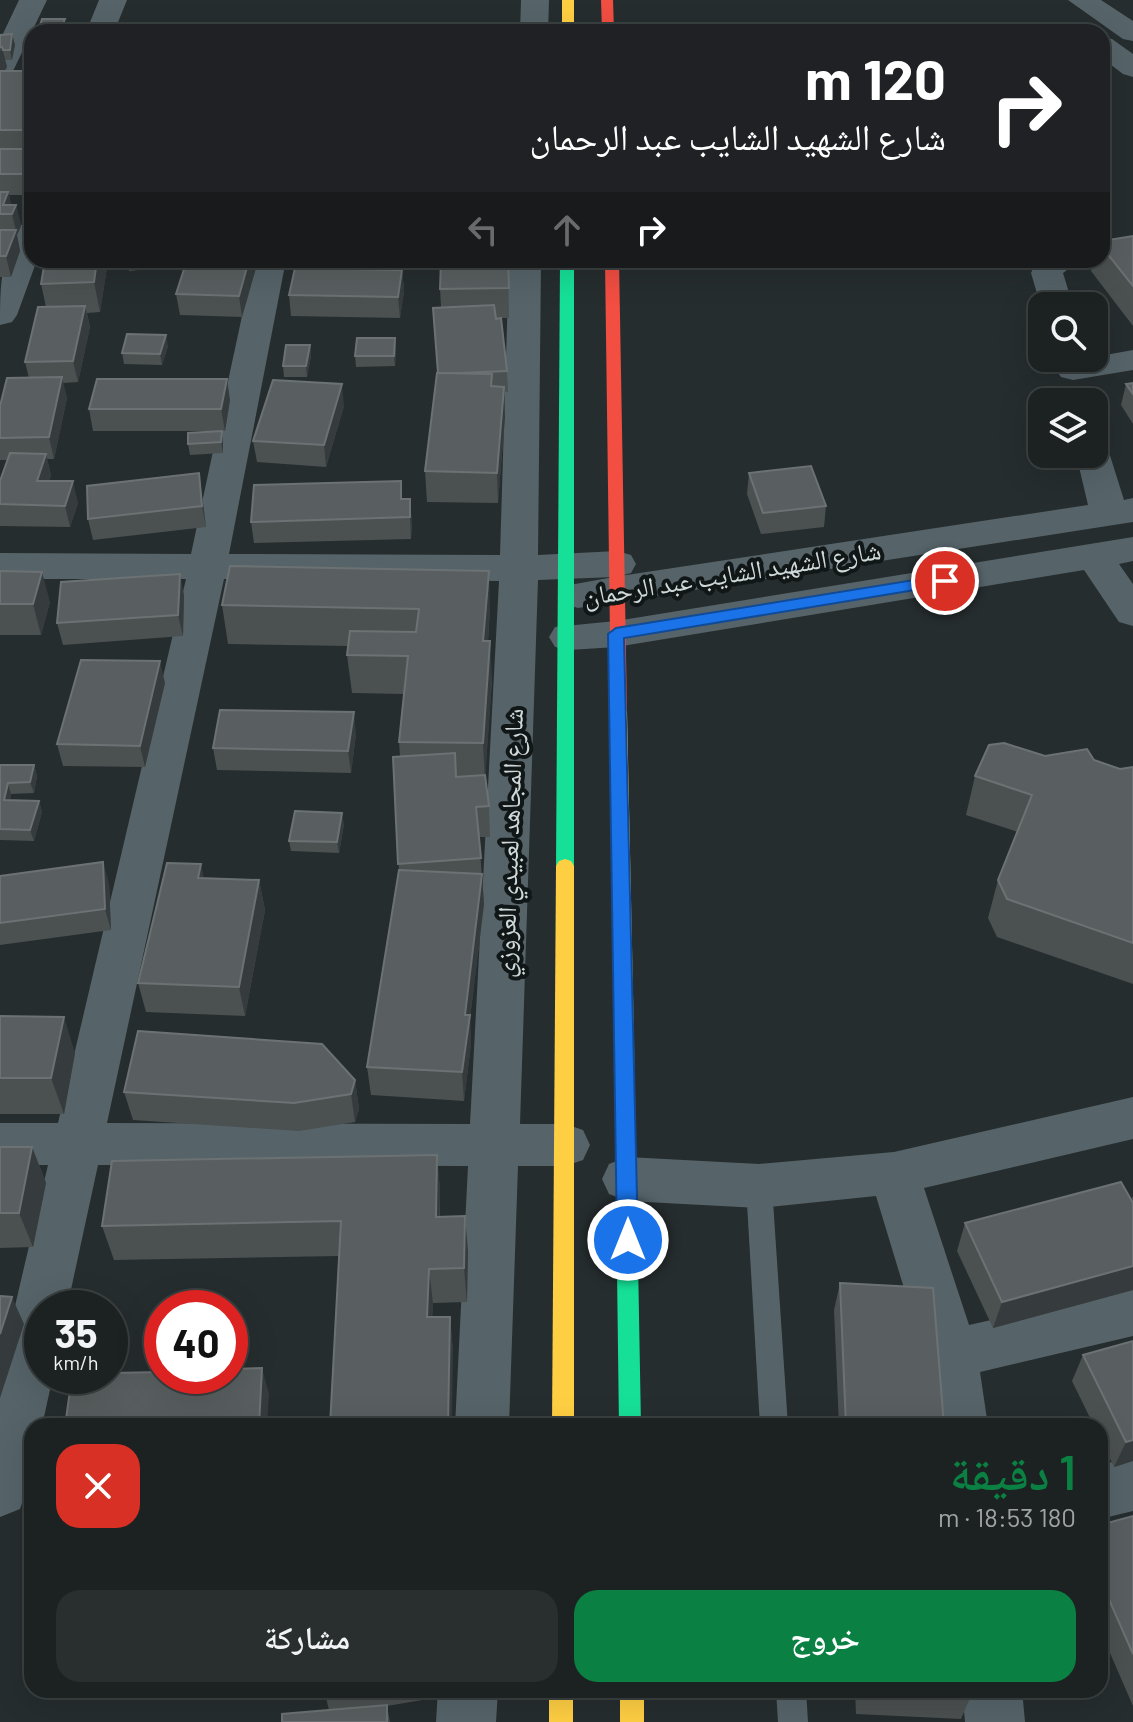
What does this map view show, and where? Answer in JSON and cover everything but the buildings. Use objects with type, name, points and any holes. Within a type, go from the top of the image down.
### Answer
[{"type":"street","points":[[0,69],[33,0]]},
{"type":"street","points":[[103,24],[113,0]]},
{"type":"street","points":[[534,24],[535,0]]},
{"type":"street","points":[[568,0],[568,24]]},
{"type":"street","points":[[607,0],[608,24]]},
{"type":"street","points":[[1081,0],[1081,16],[1086,24]]},
{"type":"street","points":[[1081,0],[1133,33]]},
{"type":"street","points":[[1110,51],[1133,68]]},
{"type":"street","points":[[3,301],[20,238]]},
{"type":"street","points":[[0,1490],[208,565],[268,268]]},
{"type":"street","name":"شارع المجاهد لعبيدي العزوزي","points":[[482,1418],[497,1147],[519,568],[525,268]]},
{"type":"street","points":[[563,1418],[569,637],[567,268]]},
{"type":"street","points":[[612,268],[630,1418]]},
{"type":"street","points":[[1048,268],[1052,292]]},
{"type":"street","points":[[1075,377],[1133,360]]},
{"type":"street","points":[[1101,468],[1121,512]]},
{"type":"street","name":"شارع الشهيد الشايب عبد الرحمان","points":[[0,566],[519,568],[567,581],[1121,512]]},
{"type":"street","points":[[1122,553],[1133,613]]},
{"type":"street","name":"شارع الشهيد الشايب عبد الرحمان","points":[[569,637],[616,634],[1122,553]]},
{"type":"street","points":[[627,1179],[759,1186],[894,1173],[1133,1118]]},
{"type":"street","points":[[0,1144],[565,1145]]},
{"type":"street","points":[[894,1173],[951,1354],[960,1418]]},
{"type":"street","points":[[951,1354],[1133,1312]]},
{"type":"street","points":[[1108,1490],[1133,1484]]},
{"type":"street","points":[[466,1722],[468,1698]]},
{"type":"street","points":[[561,1698],[561,1722]]},
{"type":"street","points":[[632,1698],[632,1722]]},
{"type":"street","points":[[993,1698],[995,1722]]},
{"type":"lane","points":[[759,1186],[774,1418]]},
{"type":"lane","points":[[792,1698],[793,1722]]},
{"type":"traffic: fast","points":[[565,866],[567,268]]},
{"type":"traffic: fast","points":[[624,1040],[630,1418]]},
{"type":"traffic: slow","points":[[568,0],[568,24]]},
{"type":"traffic: slow","points":[[619,711],[624,1040]]},
{"type":"traffic: slow","points":[[563,1418],[565,866]]},
{"type":"traffic: slow","points":[[561,1698],[561,1722]]},
{"type":"traffic: slow","points":[[632,1698],[632,1722]]},
{"type":"traffic: jam","points":[[607,0],[608,24]]},
{"type":"traffic: jam","points":[[612,268],[619,711]]},
{"type":"route","points":[[628,1240],[616,634],[945,581]]}]
